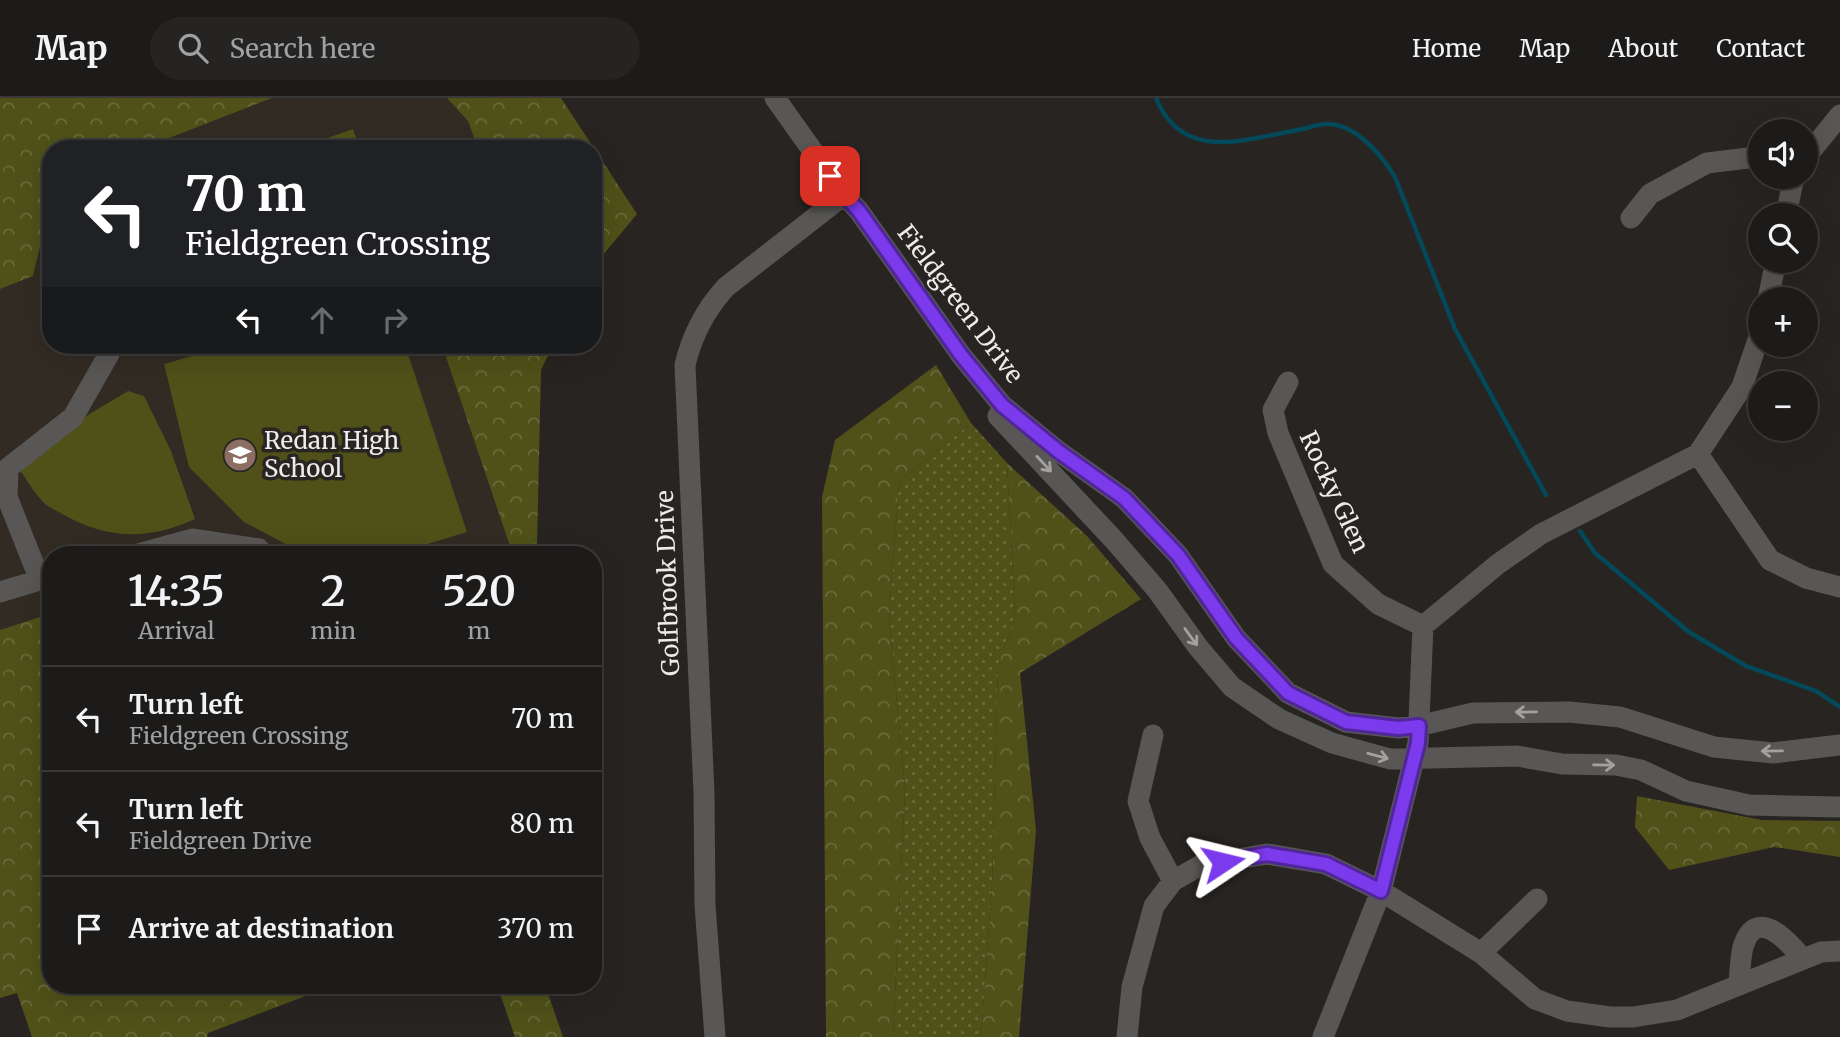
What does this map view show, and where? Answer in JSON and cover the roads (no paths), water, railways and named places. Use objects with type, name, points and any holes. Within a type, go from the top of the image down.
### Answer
[{"type":"street","name":"Fieldgreen Drive","points":[[775,98],[961,355],[1002,405],[1058,451],[1124,498],[1178,555],[1236,638],[1288,693],[1346,722],[1398,728],[1419,726],[1474,713],[1569,712],[1620,717],[1714,747],[1773,753],[1840,745]]},
{"type":"street","points":[[1818,142],[1840,115]]},
{"type":"street","points":[[1631,218],[1650,194],[1707,163],[1748,158]]},
{"type":"street","name":"Fieldgreen Drive","points":[[844,195],[849,220],[970,385],[1114,540],[1157,590],[1198,647],[1232,687],[1279,719],[1332,743],[1390,759],[1517,756],[1562,764],[1616,765],[1641,770],[1686,790],[1749,806],[1840,807]]},
{"type":"street","name":"Golfbrook Drive","points":[[715,1037],[705,905],[704,793],[685,365],[690,343],[711,304],[726,287],[844,195]]},
{"type":"street","points":[[42,570],[7,497],[8,468],[73,417],[109,354]]},
{"type":"street","points":[[1323,1037],[1381,891],[1414,760],[1418,743],[1423,626],[1498,564],[1541,534],[1698,454],[1742,387],[1752,357]]},
{"type":"street","name":"Rocky Glen","points":[[1288,383],[1273,410],[1278,433],[1333,564],[1378,604],[1423,626]]},
{"type":"street","points":[[1698,454],[1770,560],[1806,578],[1840,587]]},
{"type":"street","points":[[167,546],[192,539],[239,546]]},
{"type":"street","points":[[0,592],[42,579]]},
{"type":"street","points":[[1153,735],[1138,802],[1150,838],[1173,881]]},
{"type":"street","points":[[1127,1037],[1132,987],[1154,906],[1173,881],[1201,865],[1267,854],[1326,864],[1381,891],[1481,953],[1535,999],[1567,1011],[1633,1017],[1677,1010],[1821,953],[1840,951]]},
{"type":"street","points":[[1481,953],[1537,899]]},
{"type":"street","points":[[1739,985],[1742,950],[1747,938],[1761,928],[1770,928],[1785,938],[1803,960]]},
{"type":"waterway","points":[[1156,98],[1168,119],[1183,132],[1200,140],[1239,141],[1329,124],[1349,130],[1376,151],[1395,177],[1455,329],[1546,495]]},
{"type":"waterway","points":[[1580,531],[1595,553],[1689,632],[1746,666],[1816,691],[1840,707]]},
{"type":"place","name":"Redan High School","points":[[240,455]]}]
